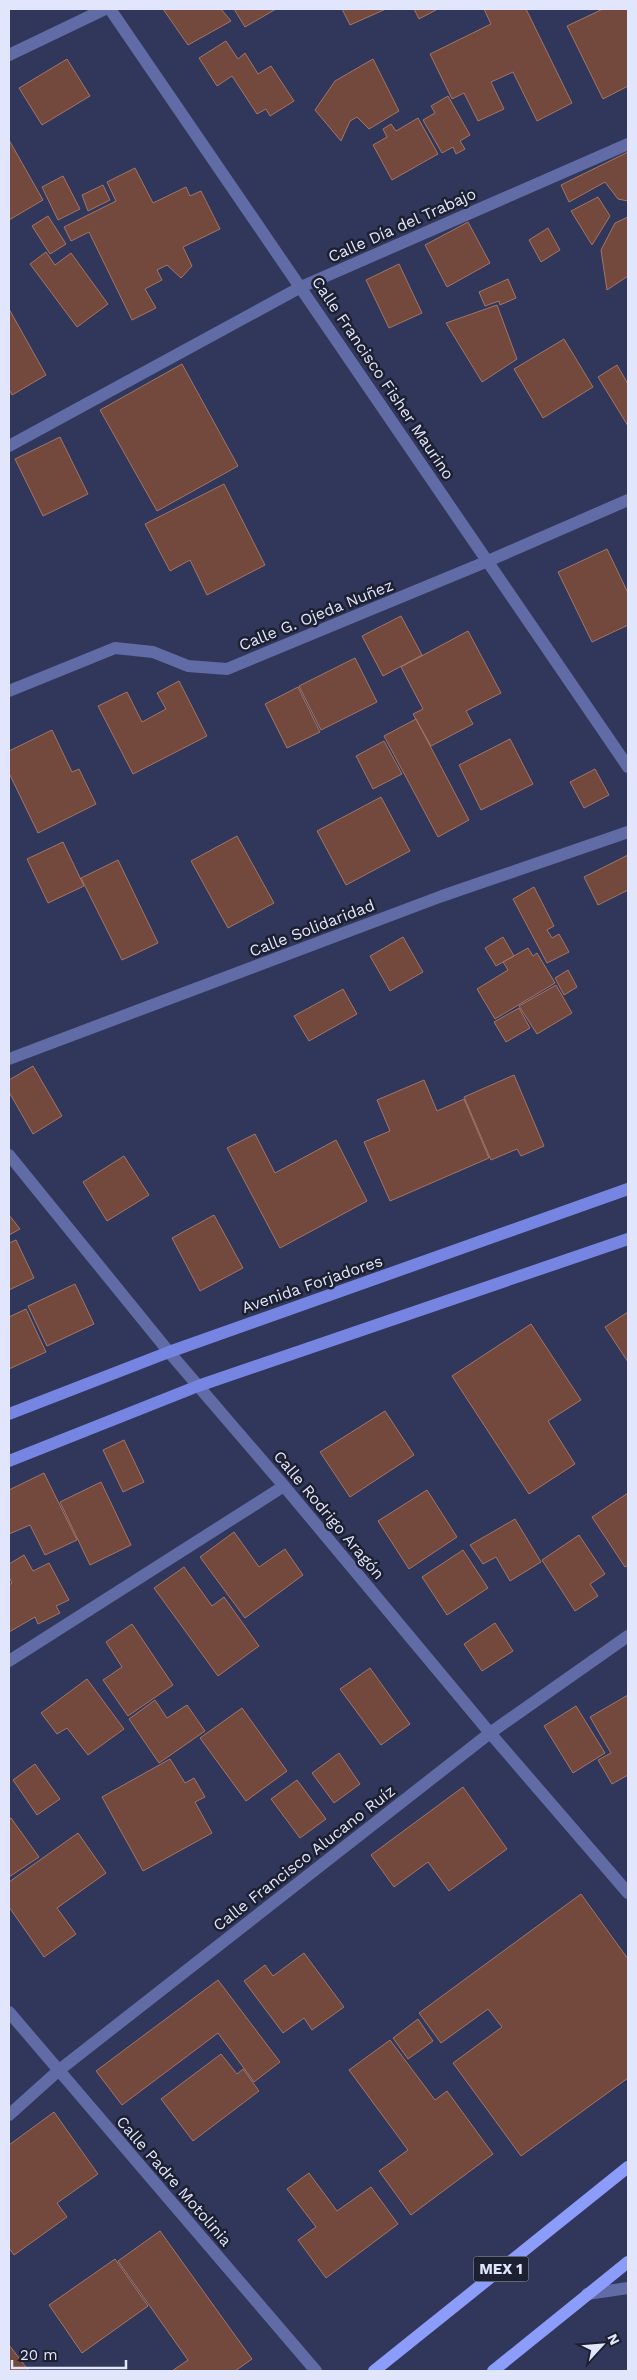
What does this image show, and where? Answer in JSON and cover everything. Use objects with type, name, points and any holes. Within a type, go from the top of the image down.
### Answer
[{"type":"main road","name":"Avenida Forjadores","points":[[9,1414],[169,1352],[628,1189]]},
{"type":"main road","points":[[9,1461],[198,1386],[628,1239]]},
{"type":"main road","name":"MEX 1","points":[[374,2371],[628,2167]]},
{"type":"main road","points":[[493,2371],[628,2262]]},
{"type":"street","points":[[9,55],[105,9]]},
{"type":"street","name":"Calle Francisco Fisher Maurino","points":[[110,9],[628,766]]},
{"type":"street","name":"Calle Día del Trabajo","points":[[9,446],[301,286],[628,144]]},
{"type":"street","name":"Calle G. Ojeda Nuñez","points":[[9,691],[114,648],[152,652],[188,666],[227,669],[488,561],[628,500]]},
{"type":"street","name":"Calle Solidaridad","points":[[9,1059],[442,896],[628,832]]},
{"type":"street","name":"Calle Rodrigo Aragón","points":[[9,1155],[169,1352],[284,1486],[490,1733],[628,1893]]},
{"type":"street","points":[[9,1661],[284,1486]]},
{"type":"street","name":"Calle Francisco Alucano Ruíz","points":[[9,2115],[58,2071],[490,1733],[628,1636]]},
{"type":"street","name":"Calle Padre Motolinia","points":[[9,2012],[316,2371]]},
{"type":"street","points":[[587,2294],[628,2288]]},
{"type":"building","points":[[163,9],[221,9],[231,21],[188,45]]},
{"type":"building","points":[[234,9],[276,9],[245,27]]},
{"type":"building","points":[[342,9],[386,9],[350,25]]},
{"type":"building","points":[[414,9],[436,9],[436,10],[419,19]]},
{"type":"building","points":[[484,9],[526,9],[572,103],[537,121],[513,72],[491,82],[504,109],[478,121],[464,93],[452,99],[430,54],[491,24]]},
{"type":"building","points":[[603,9],[627,9],[628,11],[628,86],[603,99],[567,26]]},
{"type":"building","points":[[226,41],[238,59],[245,53],[258,74],[271,66],[294,101],[270,116],[266,109],[257,114],[232,76],[217,86],[199,58]]},
{"type":"building","points":[[67,59],[90,96],[42,125],[19,88]]},
{"type":"building","points":[[373,59],[399,111],[369,129],[357,117],[350,121],[341,141],[315,110],[335,81]]},
{"type":"building","points":[[448,96],[470,135],[460,141],[465,149],[456,154],[453,147],[442,153],[423,120],[435,113],[431,106]]},
{"type":"building","points":[[418,118],[438,154],[392,180],[373,145],[387,137],[383,129],[391,124],[396,131]]},
{"type":"building","points":[[9,140],[43,200],[9,220]]},
{"type":"building","points":[[628,152],[628,201],[618,199],[605,182],[569,202],[561,185]]},
{"type":"building","points":[[135,168],[153,203],[186,187],[190,196],[201,191],[220,229],[183,247],[192,266],[181,278],[167,265],[157,270],[162,280],[145,289],[156,308],[132,320],[89,232],[71,241],[64,227],[116,201],[107,182]]},
{"type":"building","points":[[63,176],[80,209],[58,220],[42,187]]},
{"type":"building","points":[[103,185],[110,200],[88,211],[82,195]]},
{"type":"building","points":[[598,197],[610,216],[592,245],[571,211]]},
{"type":"building","points":[[48,216],[66,244],[50,254],[32,226]]},
{"type":"building","points":[[628,217],[628,276],[607,290],[601,250],[615,223]]},
{"type":"building","points":[[468,222],[490,263],[447,287],[425,245]]},
{"type":"building","points":[[548,228],[560,250],[541,262],[529,240]]},
{"type":"building","points":[[46,252],[55,265],[71,253],[108,304],[77,327],[30,264]]},
{"type":"building","points":[[399,264],[422,313],[389,328],[366,280]]},
{"type":"building","points":[[508,279],[516,298],[500,305],[499,301],[485,306],[479,292]]},
{"type":"building","points":[[497,305],[517,359],[482,382],[446,323]]},
{"type":"building","points":[[9,309],[46,375],[12,395],[9,389]]},
{"type":"building","points":[[564,339],[593,387],[543,418],[514,369]]},
{"type":"building","points":[[182,364],[238,466],[157,511],[100,410]]},
{"type":"building","points":[[617,365],[628,384],[628,426],[598,377]]},
{"type":"building","points":[[60,437],[88,494],[43,516],[15,459]]},
{"type":"building","points":[[224,484],[265,565],[207,595],[190,560],[170,571],[145,524]]},
{"type":"building","points":[[607,549],[628,593],[628,625],[592,642],[558,572]]},
{"type":"building","points":[[401,616],[422,655],[383,676],[362,636]]},
{"type":"building","points":[[468,631],[501,693],[466,711],[473,724],[431,746],[413,714],[423,709],[401,667]]},
{"type":"building","points":[[355,658],[377,702],[321,730],[299,686]]},
{"type":"building","points":[[179,681],[207,736],[133,774],[98,706],[127,692],[142,722],[166,709],[157,693]]},
{"type":"building","points":[[298,687],[320,732],[287,748],[265,704]]},
{"type":"building","points":[[416,719],[469,820],[438,837],[384,736]]},
{"type":"building","points":[[52,730],[72,772],[79,769],[96,804],[38,833],[9,773],[9,751]]},
{"type":"building","points":[[510,739],[533,784],[481,810],[459,765]]},
{"type":"building","points":[[384,741],[402,774],[373,789],[356,756]]},
{"type":"building","points":[[595,769],[609,795],[584,808],[570,782]]},
{"type":"building","points":[[381,797],[410,851],[346,885],[317,831]]},
{"type":"building","points":[[237,836],[274,903],[228,928],[191,861]]},
{"type":"building","points":[[63,842],[84,886],[48,903],[27,859]]},
{"type":"building","points":[[628,855],[628,890],[598,905],[584,877]]},
{"type":"building","points":[[118,860],[158,943],[122,960],[81,878]]},
{"type":"building","points":[[534,887],[554,926],[547,930],[552,938],[559,934],[569,952],[547,963],[513,899]]},
{"type":"building","points":[[403,937],[423,972],[390,991],[370,956]]},
{"type":"building","points":[[503,937],[514,956],[496,966],[485,948]]},
{"type":"building","points":[[528,948],[533,956],[537,953],[555,983],[495,1019],[477,989],[508,970],[503,962]]},
{"type":"building","points":[[568,970],[577,987],[564,995],[555,978]]},
{"type":"building","points":[[556,985],[572,1013],[537,1034],[519,1006]]},
{"type":"building","points":[[343,989],[357,1014],[309,1041],[294,1016]]},
{"type":"building","points":[[519,1008],[530,1028],[506,1042],[494,1022]]},
{"type":"building","points":[[33,1066],[62,1116],[33,1134],[9,1092],[9,1080]]},
{"type":"building","points":[[514,1075],[544,1146],[521,1156],[517,1149],[491,1160],[464,1097]]},
{"type":"building","points":[[424,1080],[437,1111],[464,1099],[489,1158],[390,1201],[364,1142],[390,1131],[377,1100]]},
{"type":"building","points":[[255,1134],[275,1173],[336,1140],[367,1201],[280,1248],[227,1148]]},
{"type":"building","points":[[124,1156],[149,1195],[107,1221],[83,1182]]},
{"type":"building","points":[[9,1215],[20,1229],[9,1235]]},
{"type":"building","points":[[214,1215],[243,1268],[200,1291],[172,1238]]},
{"type":"building","points":[[16,1240],[34,1278],[9,1290],[9,1243]]},
{"type":"building","points":[[75,1284],[94,1324],[47,1346],[28,1306]]},
{"type":"building","points":[[26,1309],[46,1352],[9,1369],[9,1317]]},
{"type":"building","points":[[628,1312],[628,1362],[605,1327]]},
{"type":"building","points":[[531,1324],[581,1400],[548,1421],[575,1464],[529,1494],[452,1376]]},
{"type":"building","points":[[385,1411],[414,1455],[350,1497],[320,1452]]},
{"type":"building","points":[[124,1440],[144,1482],[123,1492],[103,1450]]},
{"type":"building","points":[[44,1473],[77,1540],[45,1555],[30,1525],[9,1534],[9,1490]]},
{"type":"building","points":[[101,1482],[131,1545],[90,1565],[60,1502]]},
{"type":"building","points":[[427,1490],[457,1537],[409,1569],[378,1521]]},
{"type":"building","points":[[628,1493],[628,1565],[625,1567],[592,1517]]},
{"type":"building","points":[[515,1519],[541,1562],[510,1581],[496,1557],[483,1564],[470,1545]]},
{"type":"building","points":[[234,1532],[259,1567],[285,1549],[303,1575],[245,1618],[200,1557]]},
{"type":"building","points":[[579,1535],[605,1574],[590,1584],[598,1596],[575,1611],[542,1560]]},
{"type":"building","points":[[463,1550],[488,1588],[447,1615],[422,1577]]},
{"type":"building","points":[[24,1555],[33,1571],[49,1563],[69,1600],[56,1606],[60,1613],[38,1624],[35,1617],[9,1632],[9,1585],[12,1583],[9,1577],[9,1564]]},
{"type":"building","points":[[184,1567],[212,1606],[224,1597],[259,1646],[218,1676],[154,1588]]},
{"type":"building","points":[[495,1623],[513,1651],[482,1671],[464,1644]]},
{"type":"building","points":[[132,1624],[173,1685],[128,1716],[103,1680],[122,1667],[106,1642]]},
{"type":"building","points":[[370,1668],[410,1724],[381,1745],[340,1689]]},
{"type":"building","points":[[87,1679],[124,1729],[88,1755],[67,1728],[57,1734],[41,1713]]},
{"type":"building","points":[[628,1695],[628,1775],[612,1784],[598,1760],[611,1753],[590,1717]]},
{"type":"building","points":[[155,1700],[167,1718],[187,1705],[205,1731],[159,1763],[129,1719]]},
{"type":"building","points":[[576,1706],[605,1753],[573,1773],[544,1726]]},
{"type":"building","points":[[242,1708],[287,1771],[246,1801],[200,1738]]},
{"type":"building","points":[[339,1753],[360,1784],[334,1803],[312,1773]]},
{"type":"building","points":[[170,1759],[185,1783],[194,1778],[205,1797],[195,1802],[212,1833],[143,1871],[102,1797]]},
{"type":"building","points":[[35,1764],[60,1799],[37,1815],[13,1780]]},
{"type":"building","points":[[297,1780],[326,1819],[300,1838],[271,1799]]},
{"type":"building","points":[[463,1787],[507,1849],[449,1891],[428,1862],[394,1887],[371,1855]]},
{"type":"building","points":[[11,1818],[39,1857],[9,1877],[9,1819]]},
{"type":"building","points":[[78,1833],[106,1873],[57,1908],[76,1934],[44,1957],[9,1907],[9,1882]]},
{"type":"building","points":[[581,1894],[628,1959],[628,2078],[521,2156],[453,2063],[502,2027],[488,2009],[441,2043],[419,2013]]},
{"type":"building","points":[[304,1953],[344,2007],[312,2030],[304,2018],[283,2033],[244,1981],[265,1965],[273,1976]]},
{"type":"building","points":[[218,1980],[280,2062],[254,2082],[218,2033],[122,2105],[96,2071]]},
{"type":"building","points":[[418,2019],[433,2041],[408,2059],[393,2038]]},
{"type":"building","points":[[390,2040],[435,2100],[447,2091],[493,2154],[411,2215],[379,2171],[408,2150],[349,2070]]},
{"type":"building","points":[[221,2054],[237,2074],[243,2069],[259,2091],[193,2141],[161,2099]]},
{"type":"building","points":[[54,2112],[98,2174],[57,2203],[67,2217],[14,2255],[9,2248],[9,2145]]},
{"type":"building","points":[[309,2173],[337,2211],[371,2187],[398,2224],[326,2278],[298,2240],[316,2227],[287,2189]]},
{"type":"building","points":[[160,2231],[252,2359],[235,2371],[172,2371],[188,2360],[118,2261]]},
{"type":"building","points":[[115,2259],[148,2306],[82,2353],[49,2305]]},
{"type":"building","points":[[9,2345],[29,2371],[9,2371]]}]
